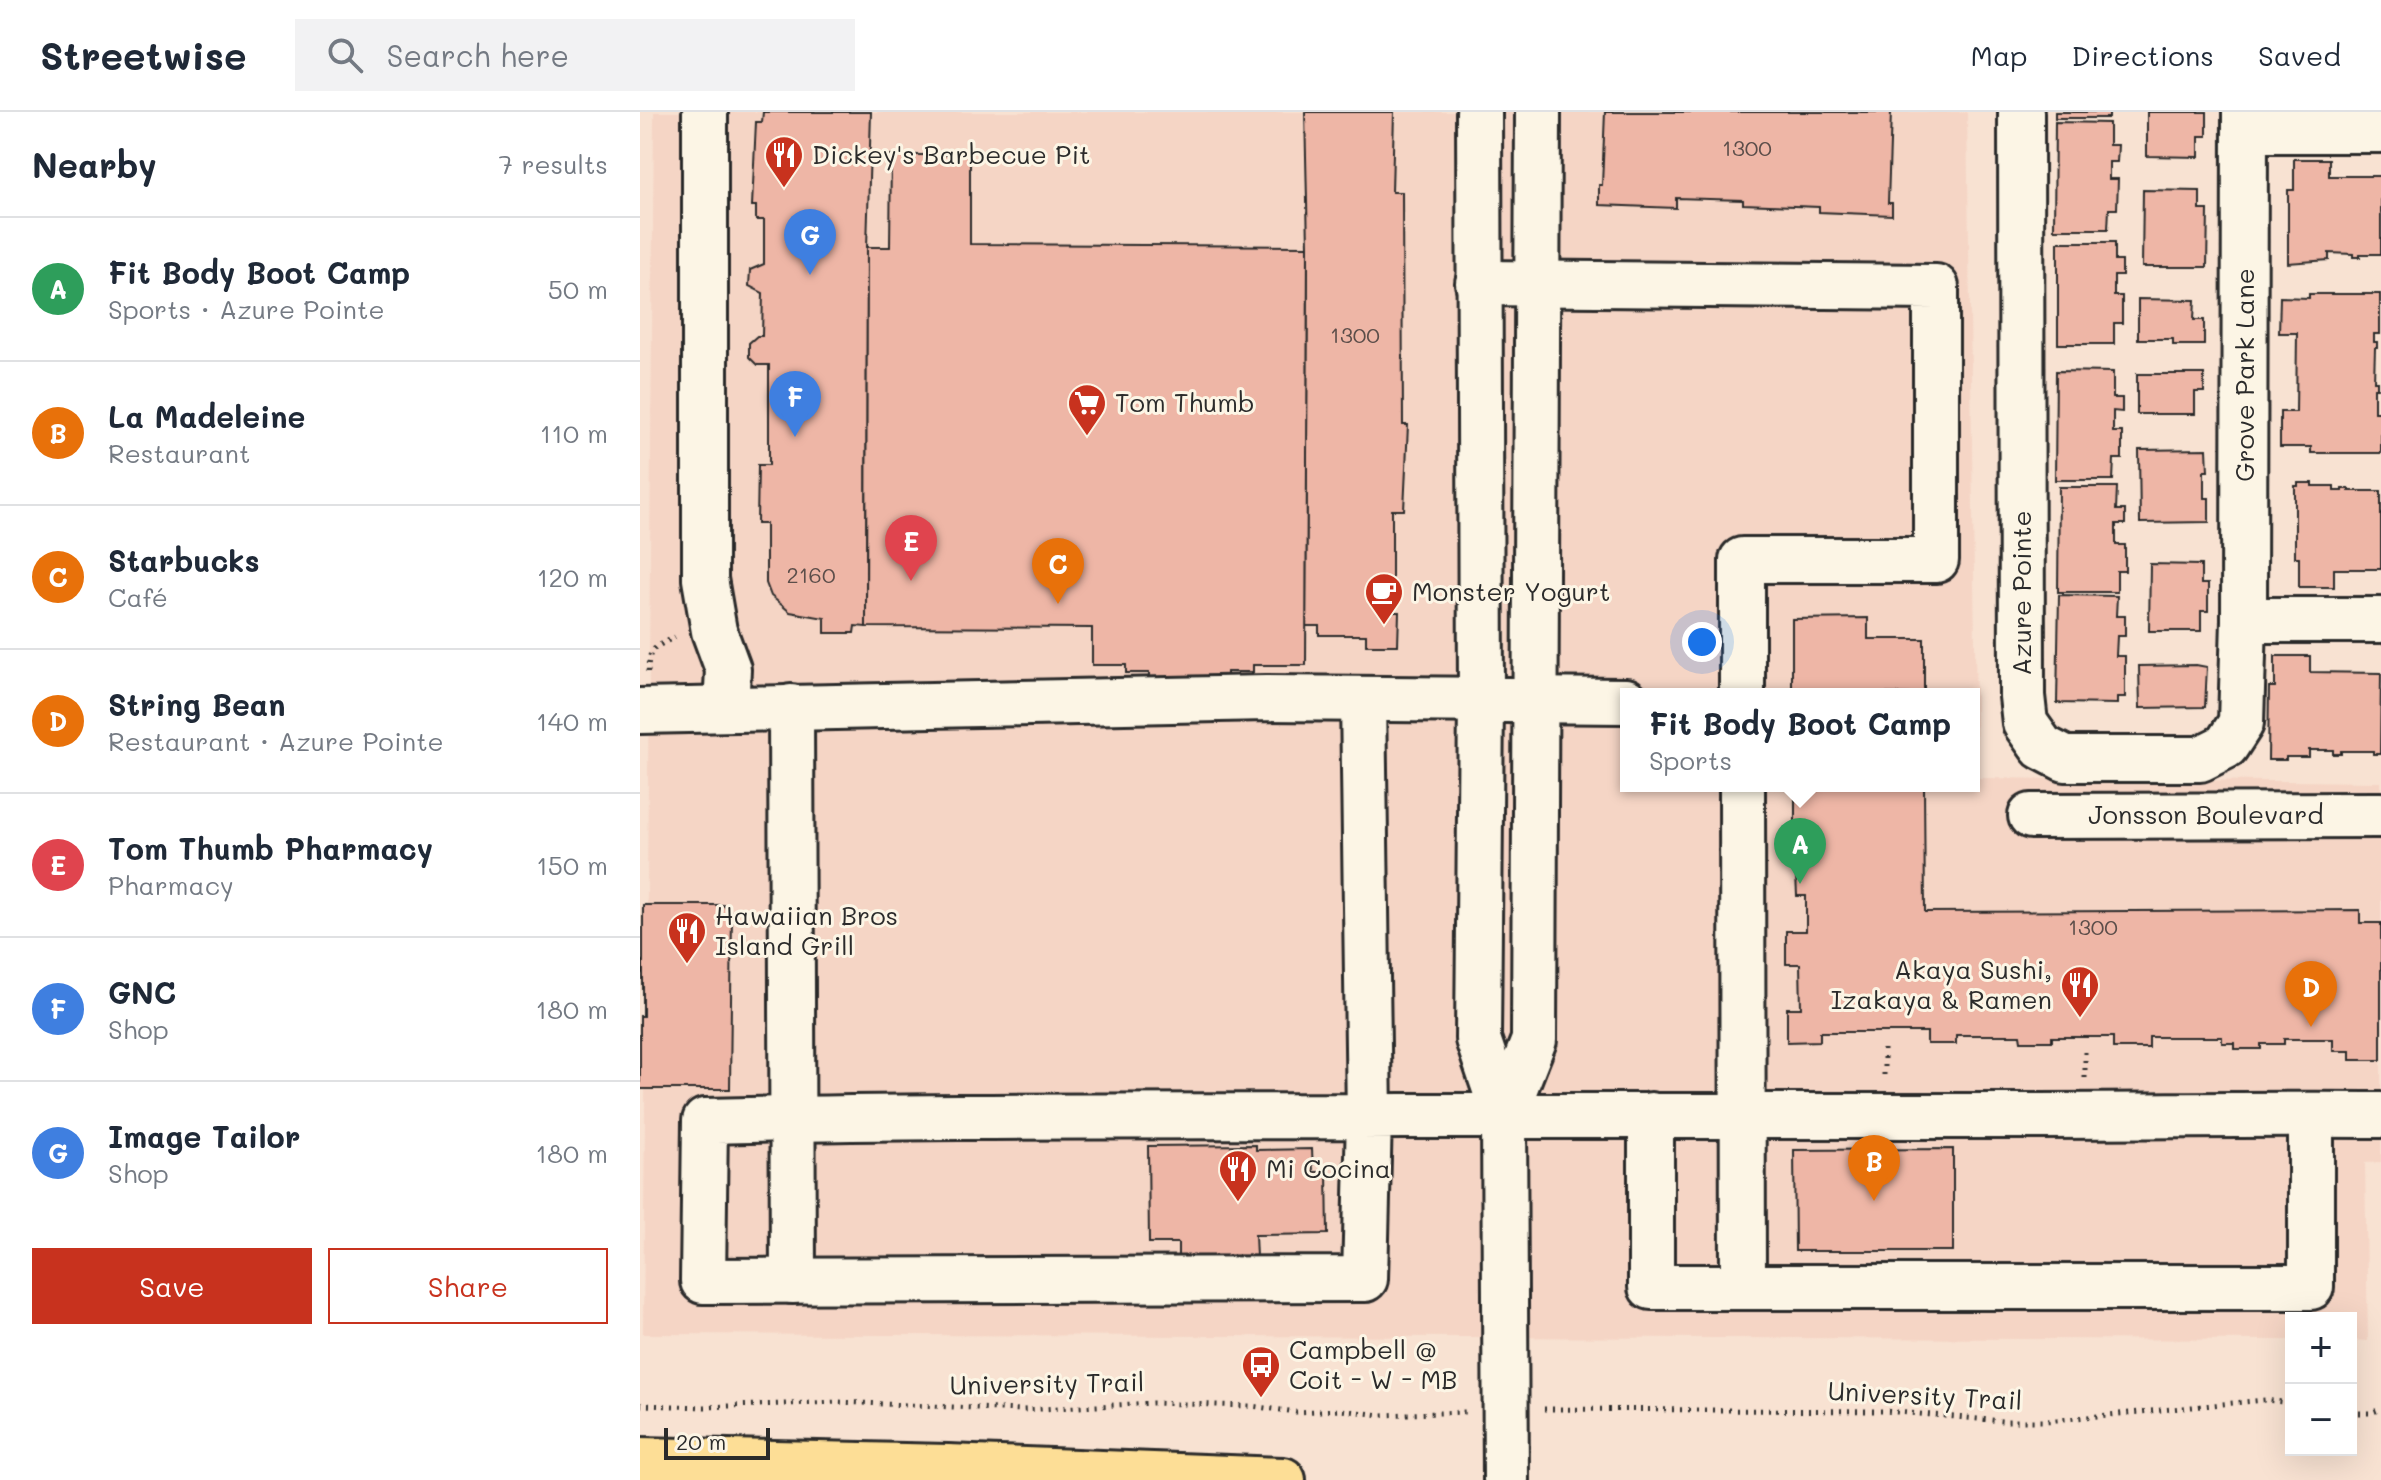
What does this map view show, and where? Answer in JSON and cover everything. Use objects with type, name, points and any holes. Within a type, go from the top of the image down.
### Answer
[{"type":"main road","points":[[640,1460],[948,1467],[1283,1480]]},
{"type":"street","points":[[705,112],[705,579],[714,631],[728,669],[726,709]]},
{"type":"street","points":[[1479,112],[1481,700],[1478,1039],[1504,1116],[1506,1480]]},
{"type":"street","points":[[1504,1116],[1534,1040],[1538,112]]},
{"type":"street","name":"Azure Pointe","points":[[2021,112],[2022,696],[2025,723],[2042,747],[2065,759],[2200,759],[2226,746],[2241,723],[2244,620]]},
{"type":"street","points":[[2245,121],[2381,130]]},
{"type":"street","name":"Grove Park Lane","points":[[2244,620],[2245,121]]},
{"type":"street","points":[[1478,283],[1936,287],[1936,560],[1742,560],[1742,688]]},
{"type":"street","points":[[2244,620],[2381,620]]},
{"type":"street","points":[[644,694],[726,709],[1266,698],[1620,701]]},
{"type":"street","points":[[1363,699],[1369,1116],[1365,1279],[703,1281],[705,1121],[1369,1116],[2381,1115]]},
{"type":"street","points":[[791,707],[793,1281]]},
{"type":"street","points":[[1742,792],[1743,1287]]},
{"type":"street","name":"Jonsson Boulevard","points":[[2031,816],[2381,815]]},
{"type":"street","points":[[1651,1115],[1651,1287],[2311,1287],[2311,1115]]},
{"type":"path","points":[[644,694],[651,652],[687,633]]},
{"type":"path","points":[[1884,1049],[1884,1057]]},
{"type":"path","points":[[2085,1049],[2085,1058]]},
{"type":"path","name":"University Trail","points":[[1555,1409],[1885,1411],[2002,1421],[2046,1421],[2265,1400],[2285,1402]]},
{"type":"path","name":"University Trail","points":[[640,1405],[704,1407],[838,1402],[1022,1410],[1153,1403],[1251,1406],[1296,1412],[1341,1410],[1381,1415],[1454,1412]]},
{"type":"path","points":[[2357,1413],[2381,1409]]},
{"type":"shaded area","points":[[654,112],[1967,112],[1976,688],[1620,688],[1620,792],[1980,792],[1980,778],[2381,782],[2381,1162],[2365,1163],[2368,1341],[2357,1340],[2357,1312],[2285,1312],[2285,1340],[643,1334]]},
{"type":"building","points":[[763,112],[871,112],[867,247],[866,627],[855,626],[854,633],[825,633],[825,618],[790,612],[771,596],[766,583],[766,524],[757,524],[758,465],[769,465],[769,365],[757,365],[749,357],[749,343],[762,336],[763,293],[749,286],[750,270],[764,264],[764,220],[756,220],[756,206],[752,206],[756,122],[762,122]]},
{"type":"building","points":[[1305,112],[1394,112],[1392,192],[1402,192],[1403,425],[1408,425],[1404,510],[1392,510],[1392,612],[1399,612],[1398,645],[1366,645],[1366,635],[1319,635],[1319,626],[1306,626],[1308,246]]},
{"type":"building","points":[[1605,112],[1891,112],[1888,203],[1892,203],[1892,215],[1819,212],[1819,207],[1743,204],[1743,200],[1676,198],[1676,208],[1599,205]]},
{"type":"building","points":[[2055,112],[2109,112],[2109,118],[2055,118]]},
{"type":"building","points":[[2147,112],[2207,112],[2207,136],[2199,136],[2199,157],[2147,156]]},
{"type":"building","points":[[2055,122],[2109,123],[2109,145],[2118,145],[2117,162],[2109,162],[2109,179],[2118,179],[2117,209],[2109,209],[2108,229],[2054,229]]},
{"type":"building","name":"Tom Thumb","points":[[891,155],[970,155],[970,244],[1308,246],[1306,665],[1253,665],[1253,672],[1227,672],[1227,678],[1149,677],[1149,673],[1126,673],[1126,665],[1092,665],[1092,628],[866,627],[867,247],[890,247]]},
{"type":"building","points":[[2294,159],[2329,159],[2329,176],[2381,176],[2381,254],[2353,257],[2353,254],[2329,253],[2329,260],[2288,263],[2288,190],[2294,190]]},
{"type":"building","points":[[2143,190],[2200,191],[2200,210],[2208,210],[2207,267],[2142,267]]},
{"type":"building","points":[[2058,242],[2115,242],[2115,261],[2122,261],[2122,276],[2114,276],[2114,296],[2122,296],[2122,323],[2114,323],[2114,344],[2058,344]]},
{"type":"building","points":[[2309,294],[2380,294],[2380,334],[2374,334],[2377,348],[2374,381],[2377,381],[2377,388],[2374,388],[2374,412],[2381,412],[2381,453],[2311,453],[2311,447],[2280,447],[2280,412],[2296,412],[2297,333],[2279,333],[2280,297],[2309,298]]},
{"type":"building","points":[[2138,299],[2195,300],[2194,320],[2204,320],[2204,345],[2173,345],[2173,339],[2138,339]]},
{"type":"building","points":[[2056,371],[2113,372],[2113,398],[2122,398],[2122,412],[2113,411],[2113,432],[2122,432],[2122,459],[2114,459],[2113,480],[2055,480]]},
{"type":"building","points":[[2137,374],[2204,374],[2204,392],[2195,392],[2195,414],[2137,414]]},
{"type":"building","points":[[2207,449],[2204,498],[2209,498],[2209,522],[2140,523],[2139,450]]},
{"type":"building","points":[[2298,483],[2334,486],[2334,491],[2381,491],[2381,569],[2334,569],[2334,587],[2299,587],[2299,557],[2295,557],[2295,486]]},
{"type":"building","points":[[2059,487],[2117,487],[2116,510],[2125,510],[2125,524],[2116,524],[2116,545],[2125,545],[2125,571],[2117,571],[2117,592],[2058,592]]},
{"type":"building","points":[[2150,564],[2201,565],[2201,584],[2208,584],[2208,611],[2201,611],[2201,631],[2149,631]]},
{"type":"building","points":[[2059,595],[2117,596],[2116,616],[2125,616],[2125,636],[2117,636],[2116,656],[2125,656],[2125,697],[2117,697],[2117,704],[2057,703]]},
{"type":"building","points":[[1868,618],[1868,639],[1924,639],[1924,688],[1792,688],[1792,619]]},
{"type":"building","points":[[2275,656],[2310,656],[2310,672],[2381,673],[2380,754],[2373,754],[2373,751],[2341,751],[2341,754],[2333,754],[2333,750],[2309,750],[2309,757],[2268,760],[2269,687],[2275,687]]},
{"type":"building","points":[[2139,666],[2207,667],[2205,707],[2140,708]]},
{"type":"building","points":[[1795,792],[1924,792],[1925,912],[2360,910],[2360,923],[2381,923],[2381,1060],[2350,1060],[2350,1051],[2333,1051],[2333,1039],[2284,1039],[2284,1044],[2261,1044],[2261,1049],[2234,1049],[2234,1043],[2222,1043],[2222,1037],[2149,1037],[2149,1048],[2113,1048],[2113,1037],[2052,1037],[2052,1041],[2021,1041],[2020,1035],[1956,1035],[1956,1044],[1927,1044],[1927,1032],[1820,1032],[1820,1041],[1787,1042],[1787,1008],[1801,1008],[1800,964],[1786,964],[1786,931],[1806,931],[1806,896],[1797,896],[1796,874],[1805,874],[1805,841],[1802,841],[1802,823],[1795,823]]},
{"type":"building","name":"Hawaiian Bros Island Grill","points":[[643,905],[723,905],[732,913],[730,1089],[640,1089]]},
{"type":"building","name":"Mi Cocina","points":[[1256,1145],[1256,1150],[1312,1149],[1313,1172],[1327,1172],[1328,1234],[1255,1235],[1256,1257],[1178,1258],[1178,1243],[1149,1243],[1148,1146]]},
{"type":"building","points":[[1953,1149],[1953,1251],[1795,1251],[1794,1150]]},
{"type":"place","name":"Dickey's Barbecue Pit","points":[[784,189]]},
{"type":"place","name":"Image Tailor","points":[[810,275]]},
{"type":"place","name":"GNC","points":[[795,437]]},
{"type":"place","name":"Tom Thumb","points":[[1087,437]]},
{"type":"place","name":"Tom Thumb Pharmacy","points":[[911,581]]},
{"type":"place","name":"Starbucks","points":[[1058,604]]},
{"type":"place","name":"Monster Yogurt","points":[[1384,626]]},
{"type":"place","name":"Fit Body Boot Camp","points":[[1800,884]]},
{"type":"place","name":"Hawaiian Bros Island Grill","points":[[687,965]]},
{"type":"place","name":"Akaya Sushi, Izakaya & Ramen","points":[[2080,1019]]},
{"type":"place","name":"String Bean","points":[[2311,1027]]},
{"type":"place","name":"La Madeleine","points":[[1874,1201]]},
{"type":"place","name":"Mi Cocina","points":[[1238,1203]]},
{"type":"place","name":"Campbell @ Coit - W - MB","points":[[1261,1399]]}]
